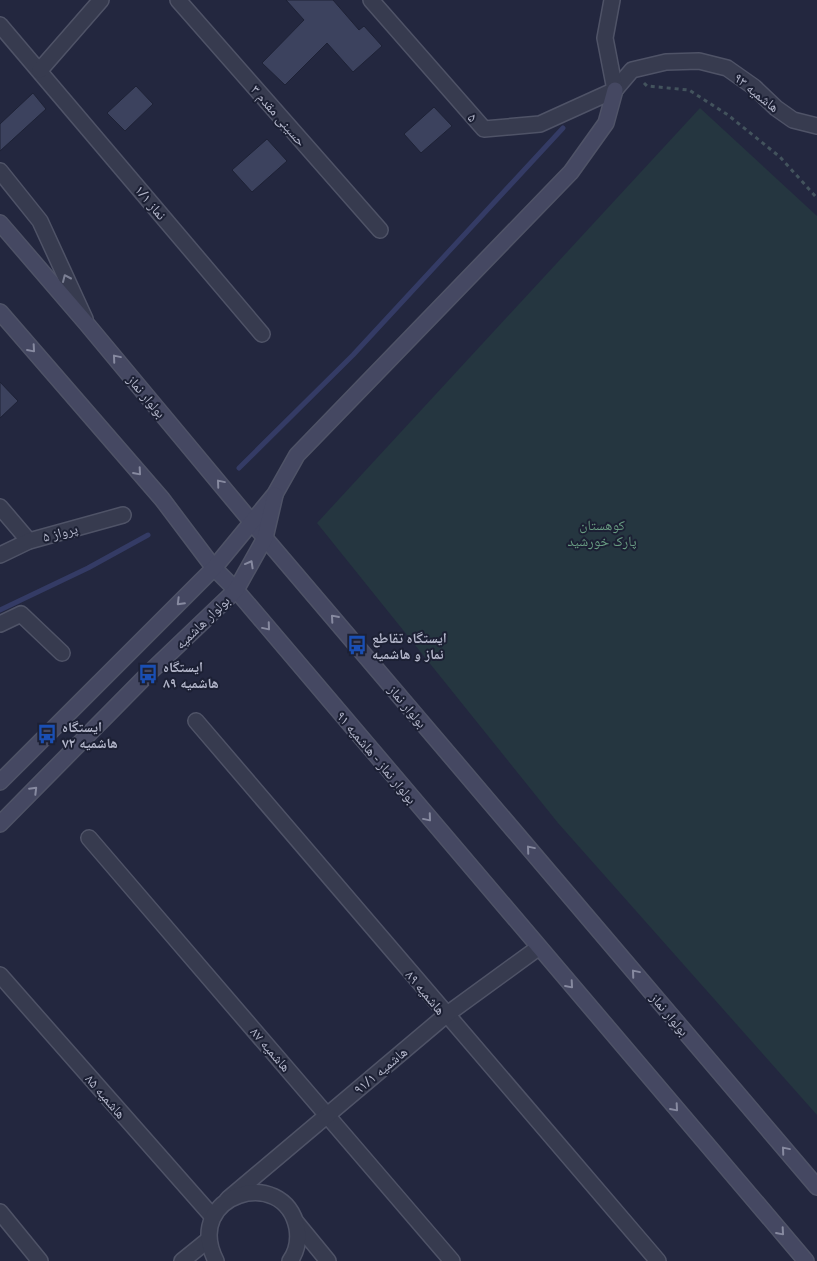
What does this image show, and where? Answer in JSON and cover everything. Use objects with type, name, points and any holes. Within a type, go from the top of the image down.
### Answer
[{"type":"main road","points":[[0,782],[214,568],[275,494],[297,455],[571,172],[606,123],[615,90]]},
{"type":"main road","name":"بولوار نماز","points":[[0,223],[817,1187]]},
{"type":"main road","points":[[0,312],[162,500],[214,568]]},
{"type":"main road","name":"بولوار هاشمیه","points":[[0,824],[148,674],[236,590],[265,538],[275,494]]},
{"type":"main road","name":"بولوار نماز - هاشمیه ۹۱","points":[[214,568],[236,590],[538,948]]},
{"type":"main road","points":[[538,948],[806,1261]]},
{"type":"street","points":[[40,70],[100,0]]},
{"type":"street","name":"حسینی مقدم ۳","points":[[178,0],[380,230]]},
{"type":"street","name":"۵","points":[[371,0],[484,129],[540,124],[615,90]]},
{"type":"street","points":[[612,0],[604,38],[615,90]]},
{"type":"street","name":"نماز ۱/۱","points":[[0,25],[262,334]]},
{"type":"street","name":"هاشمیه ۹۳","points":[[632,70],[675,62],[699,61],[727,68],[754,86],[776,108],[793,120],[817,126]]},
{"type":"street","points":[[615,90],[632,70]]},
{"type":"street","points":[[0,172],[40,221],[86,323]]},
{"type":"street","points":[[0,507],[30,541]]},
{"type":"street","name":"پرواز ۵","points":[[0,555],[30,541],[123,515]]},
{"type":"street","points":[[0,624],[21,614],[62,653]]},
{"type":"street","name":"هاشمیه ۸۹","points":[[196,721],[658,1261]]},
{"type":"street","name":"هاشمیه ۸۷","points":[[90,838],[452,1261]]},
{"type":"street","name":"هاشمیه ۹۱/۱","points":[[213,1217],[228,1199],[446,1015],[538,948]]},
{"type":"street","name":"هاشمیه ۸۵","points":[[0,976],[213,1217]]},
{"type":"street","points":[[228,1199],[250,1192],[273,1196],[282,1203],[328,1261]]},
{"type":"street","points":[[0,1212],[38,1260]]},
{"type":"street","points":[[213,1217],[208,1240],[216,1261]]},
{"type":"street","points":[[294,1259],[298,1234],[296,1222]]},
{"type":"street","points":[[182,1261],[208,1240]]},
{"type":"path","points":[[632,70],[647,86],[689,90],[728,115],[780,157],[817,198]]},
{"type":"green space","name":"کوهستان پارک خورشید","points":[[700,108],[817,216],[817,1115],[558,823],[317,523]]},
{"type":"building","points":[[286,0],[333,0],[359,30],[364,26],[382,46],[353,72],[327,43],[285,85],[262,63],[304,20]]},
{"type":"building","points":[[136,86],[153,104],[125,131],[107,113]]},
{"type":"building","points":[[33,93],[46,109],[0,151],[0,124]]},
{"type":"building","points":[[434,107],[452,126],[421,153],[404,134]]},
{"type":"building","points":[[267,139],[287,161],[252,192],[232,170]]},
{"type":"building","points":[[0,382],[18,401],[0,418]]},
{"type":"waterway","points":[[239,468],[353,355],[563,128]]},
{"type":"waterway","points":[[0,610],[88,568],[148,535]]},
{"type":"place","name":"ایستگاه تقاطع نماز و هاشمیه","points":[[357,645]]},
{"type":"place","name":"ایستگاه هاشمیه ۸۹","points":[[148,674]]},
{"type":"place","name":"ایستگاه هاشمیه ۷۲","points":[[47,734]]}]
